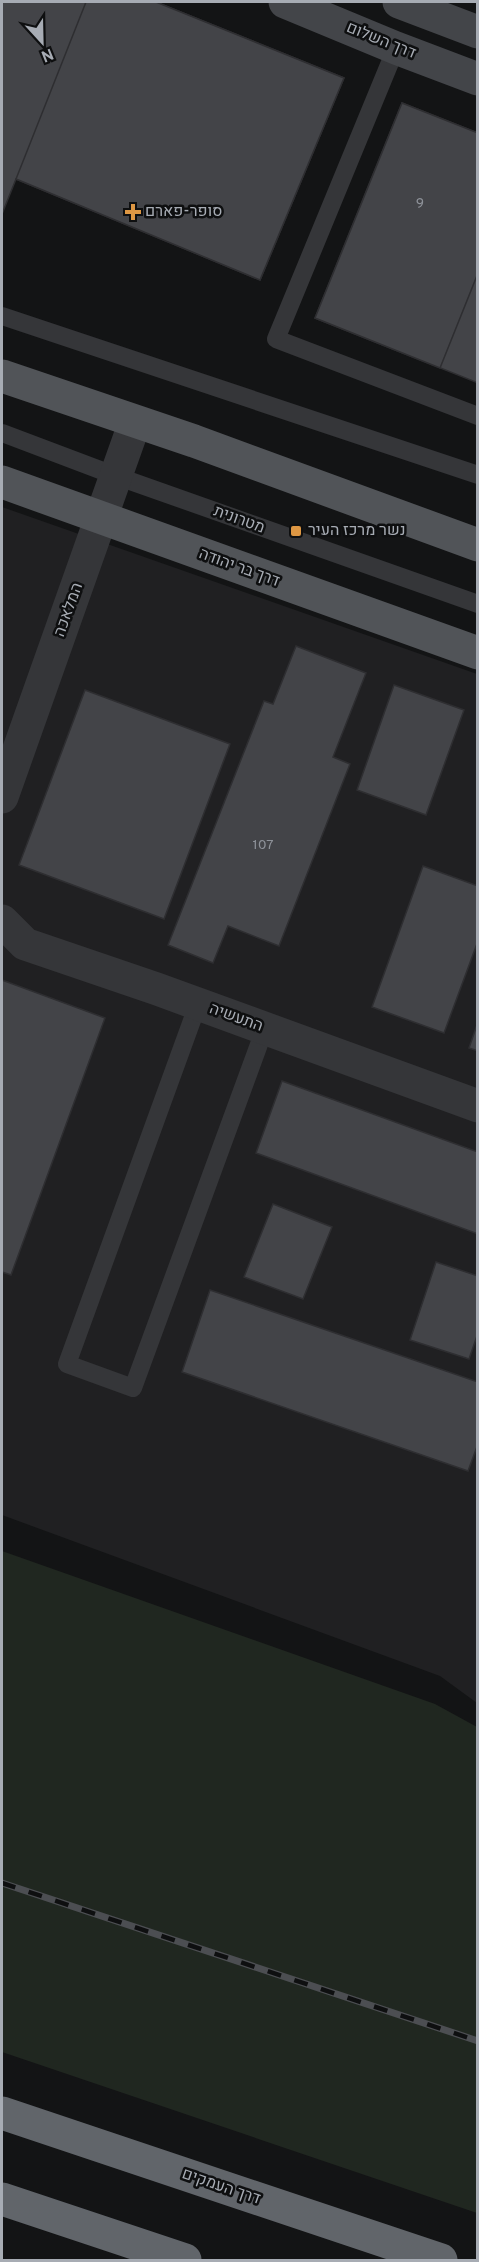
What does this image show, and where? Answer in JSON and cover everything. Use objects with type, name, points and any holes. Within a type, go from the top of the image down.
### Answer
[{"type":"highway","name":"דרך העמקים","points":[[2,2113],[441,2260]]},
{"type":"highway","points":[[2,2199],[185,2260]]},
{"type":"main road","points":[[2,376],[205,445],[477,545]]},
{"type":"main road","name":"דרך בר יהודה","points":[[2,482],[477,653]]},
{"type":"street","name":"דרך השלום","points":[[285,2],[477,79]]},
{"type":"street","points":[[399,2],[477,32]]},
{"type":"street","name":"המלאכה","points":[[2,797],[135,422]]},
{"type":"street","name":"התעשיה","points":[[2,921],[25,944],[265,1028],[477,1106]]},
{"type":"lane","points":[[396,48],[276,339],[477,416]]},
{"type":"lane","points":[[2,316],[477,475]]},
{"type":"lane","name":"מטרונית","points":[[2,433],[116,476],[477,604]]},
{"type":"lane","points":[[198,1004],[66,1364],[133,1388],[265,1028]]},
{"type":"shaded area","points":[[2,507],[477,674],[477,1703],[440,1676],[2,1515]]},
{"type":"shaded area","points":[[2,1551],[435,1704],[477,1727],[477,2213],[2,2052]]},
{"type":"building","points":[[2,2],[156,2],[344,78],[260,280],[16,179],[2,214]]},
{"type":"building","points":[[86,2],[156,2],[344,78],[260,280],[16,179]]},
{"type":"building","points":[[402,103],[478,133],[478,383],[315,318]]},
{"type":"building","points":[[402,103],[478,133],[478,273],[440,368],[315,318]]},
{"type":"building","points":[[296,646],[366,673],[333,757],[350,764],[279,946],[228,926],[213,963],[168,945],[264,701],[273,704]]},
{"type":"building","points":[[394,685],[464,710],[426,815],[357,790]]},
{"type":"building","points":[[85,690],[230,744],[164,919],[19,865]]},
{"type":"building","points":[[423,866],[478,886],[478,941],[444,1033],[372,1007]]},
{"type":"building","points":[[2,980],[105,1018],[11,1275],[2,1272]]},
{"type":"building","points":[[478,1022],[478,1051],[469,1048]]},
{"type":"building","points":[[282,1081],[478,1152],[478,1234],[256,1153]]},
{"type":"building","points":[[273,1204],[332,1227],[303,1299],[244,1277]]},
{"type":"building","points":[[436,1262],[478,1276],[478,1333],[469,1359],[410,1340]]},
{"type":"building","points":[[210,1290],[478,1382],[478,1444],[468,1471],[182,1372]]},
{"type":"railway","points":[[2,1883],[478,2041]]},
{"type":"place","name":"סופר-פארם","points":[[133,212]]},
{"type":"place","name":"נשר מרכז העיר","points":[[296,531]]}]
